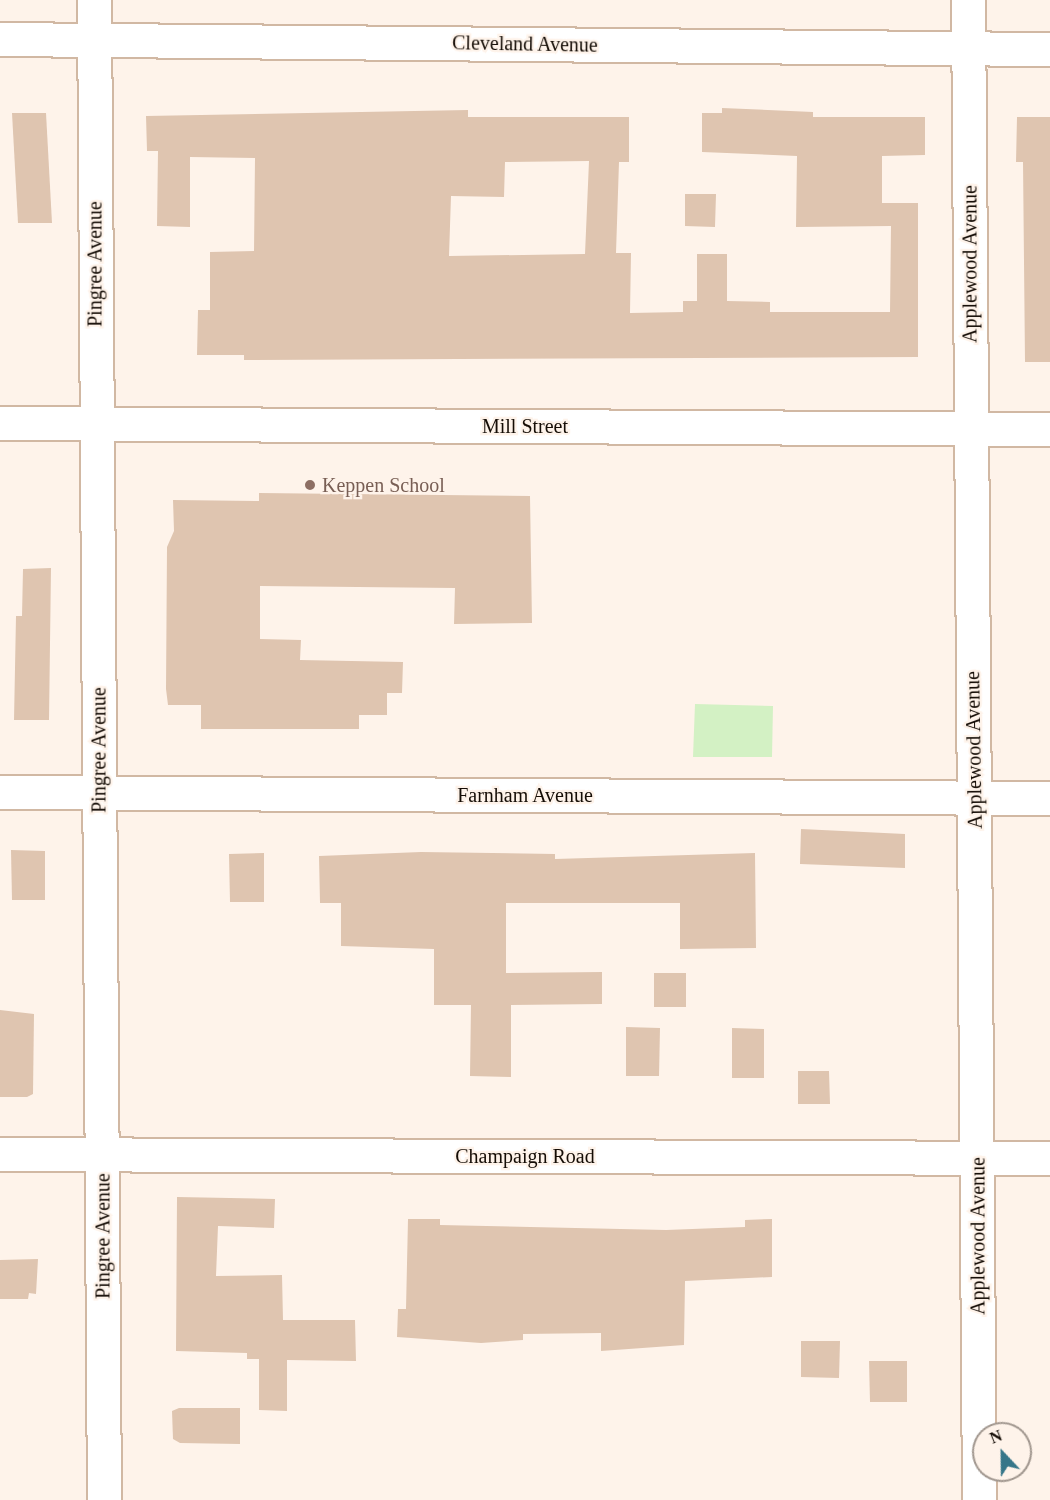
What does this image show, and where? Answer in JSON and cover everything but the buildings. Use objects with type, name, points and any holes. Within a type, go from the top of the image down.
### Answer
[{"type":"street","name":"Pingree Avenue","points":[[94,0],[104,1500]]},
{"type":"street","name":"Applewood Avenue","points":[[968,0],[979,1500]]},
{"type":"street","name":"Cleveland Avenue","points":[[0,39],[1050,48]]},
{"type":"street","name":"Mill Street","points":[[0,423],[1050,429]]},
{"type":"street","name":"Farnham Avenue","points":[[0,792],[1050,798]]},
{"type":"street","name":"Champaign Road","points":[[0,1154],[1050,1158]]},
{"type":"green space","points":[[695,704],[773,706],[772,757],[693,757]]},
{"type":"place","name":"Keppen School","points":[[310,485]]}]
